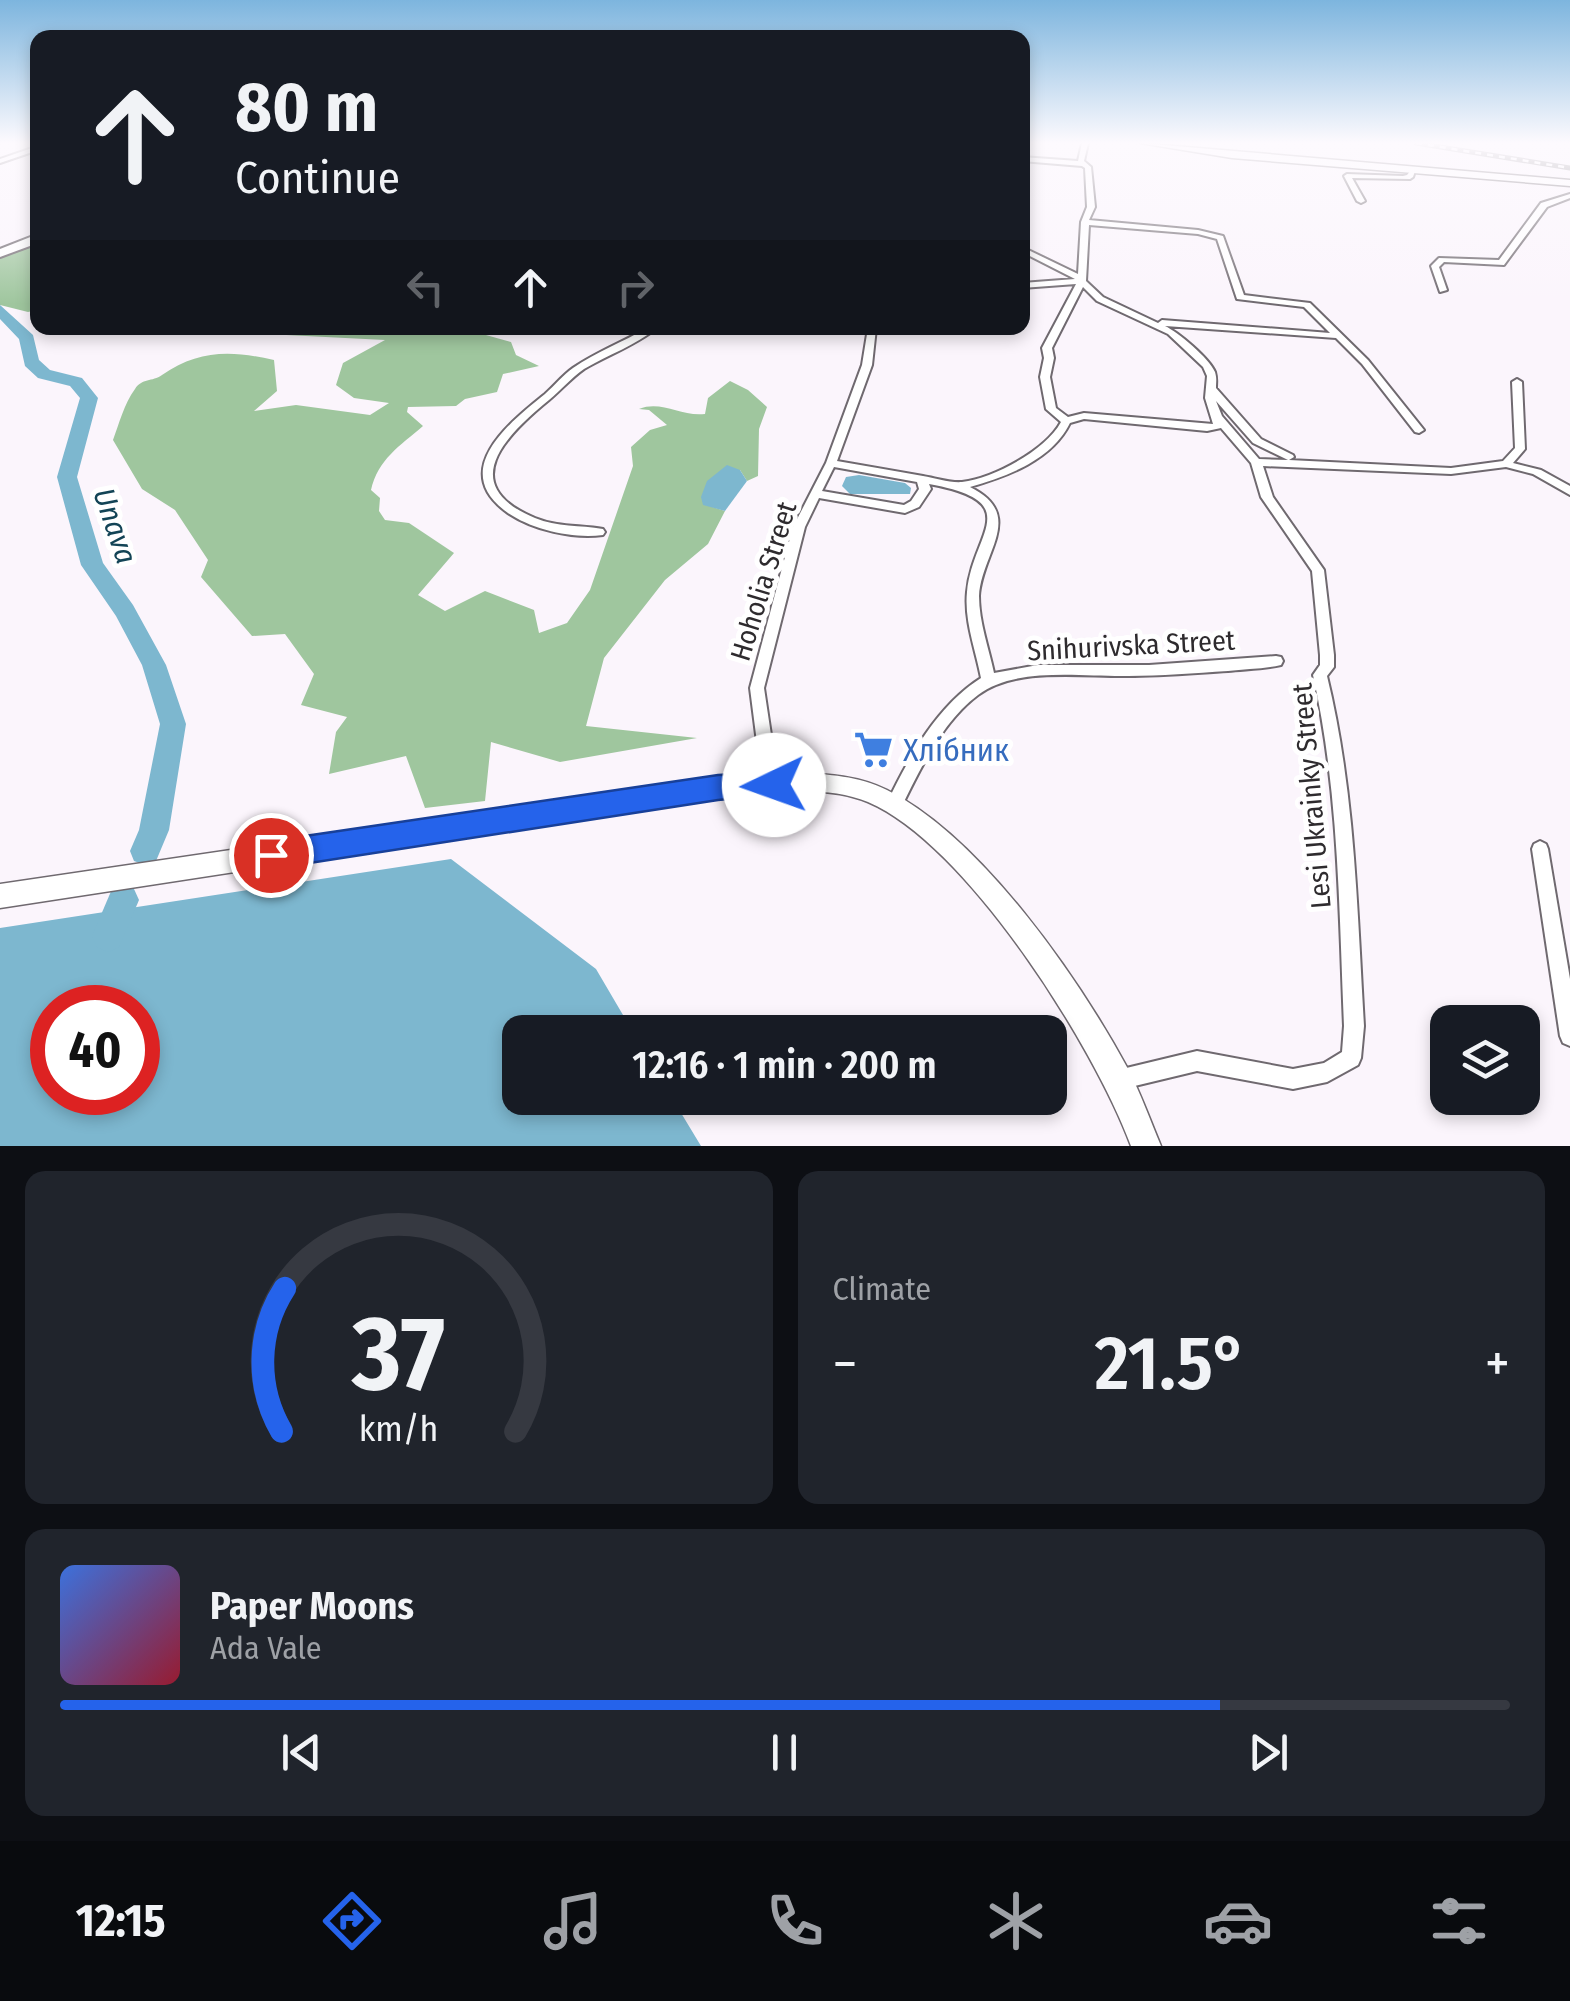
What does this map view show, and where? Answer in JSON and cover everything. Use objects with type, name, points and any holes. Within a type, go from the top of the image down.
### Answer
[{"type":"main road","points":[[0,253],[30,241]]},
{"type":"street","points":[[1066,421],[1051,409],[1045,377],[1050,358],[1047,348],[1060,316],[1082,281],[1089,196]]},
{"type":"street","points":[[1358,196],[1361,201]]},
{"type":"street","points":[[1497,276],[1501,263],[1544,205],[1569,196]]},
{"type":"street","points":[[1085,222],[1198,232],[1220,238],[1240,297],[1302,301],[1339,336],[1419,430]]},
{"type":"street","points":[[1030,253],[1082,281],[1100,299],[1154,323],[1200,357],[1212,376],[1218,426],[1084,416],[1066,421]]},
{"type":"street","points":[[1443,290],[1435,266],[1442,260],[1501,263]]},
{"type":"street","points":[[1030,285],[1082,281]]},
{"type":"street","points":[[1154,323],[1339,336]]},
{"type":"street","points":[[599,532],[561,531],[522,516],[494,495],[487,480],[488,469],[499,444],[520,416],[584,366],[642,335]]},
{"type":"street","name":"Hoholia Street","points":[[802,783],[767,758],[758,688],[799,527],[831,463],[867,365],[871,335]]},
{"type":"street","points":[[1506,464],[1520,449],[1517,382]]},
{"type":"street","points":[[1211,390],[1258,441],[1306,463]]},
{"type":"street","name":"Lesi Ukrainky Street","points":[[1118,1080],[1197,1060],[1293,1079],[1327,1072],[1351,1058],[1354,1026],[1344,834],[1338,751],[1320,675],[1327,667],[1327,656],[1318,570],[1267,497],[1256,462],[1216,417]]},
{"type":"street","points":[[831,463],[960,486],[978,482],[1040,451],[1062,435],[1066,421]]},
{"type":"street","points":[[1256,462],[1450,471],[1506,464],[1536,472],[1570,491]]},
{"type":"street","name":"Hoholia Street","points":[[816,494],[905,508],[921,498],[925,490],[921,479]]},
{"type":"street","name":"Snihurivska Street","points":[[960,486],[988,502],[993,514],[994,530],[972,592],[989,681],[1076,667],[1126,671],[1276,662]]},
{"type":"street","points":[[895,803],[945,723],[968,695],[989,681]]},
{"type":"street","points":[[0,896],[718,788],[836,784],[895,803],[945,844],[988,889],[1077,1014],[1118,1080],[1146,1146]]},
{"type":"street","points":[[1540,849],[1570,1036]]},
{"type":"green space","points":[[30,245],[30,312],[0,305],[0,257]]},
{"type":"green space","points":[[286,335],[486,335],[511,342],[516,355],[539,366],[503,374],[497,392],[465,399],[456,406],[408,407],[407,412],[423,426],[384,461],[371,490],[380,498],[379,511],[385,520],[409,523],[454,553],[418,595],[445,611],[485,591],[534,610],[539,633],[567,623],[590,590],[633,466],[631,447],[650,430],[667,425],[649,410],[639,409],[656,406],[705,414],[708,398],[730,381],[767,407],[759,429],[758,476],[747,481],[740,470],[703,504],[725,511],[708,544],[665,580],[604,658],[586,726],[697,738],[560,762],[491,742],[485,801],[425,808],[406,756],[329,774],[336,732],[347,717],[301,705],[314,674],[285,634],[252,636],[201,577],[208,560],[175,510],[142,489],[113,440],[138,386],[188,361],[215,354],[274,360],[277,391],[254,411],[296,405],[370,415],[389,403],[354,398],[336,385],[343,363],[385,340]]},
{"type":"water","points":[[727,465],[740,470],[747,481],[725,511],[703,505],[701,497],[707,481]]},
{"type":"water","points":[[859,475],[905,483],[911,488],[910,494],[850,494],[842,486],[846,477]]},
{"type":"water","points":[[451,859],[596,969],[623,1015],[502,1015],[502,1115],[682,1115],[701,1146],[0,1146],[0,928]]},
{"type":"waterway","name":"Unava","points":[[0,310],[27,338],[31,362],[44,374],[76,382],[89,398],[67,477],[92,565],[125,611],[154,665],[173,724],[154,830],[145,851]]},
{"type":"waterway","name":"Unava","points":[[108,936],[123,900]]},
{"type":"place","name":"Хлібник","points":[[873,750]]},
{"type":"route","points":[[271,855],[718,788],[774,785]]}]
